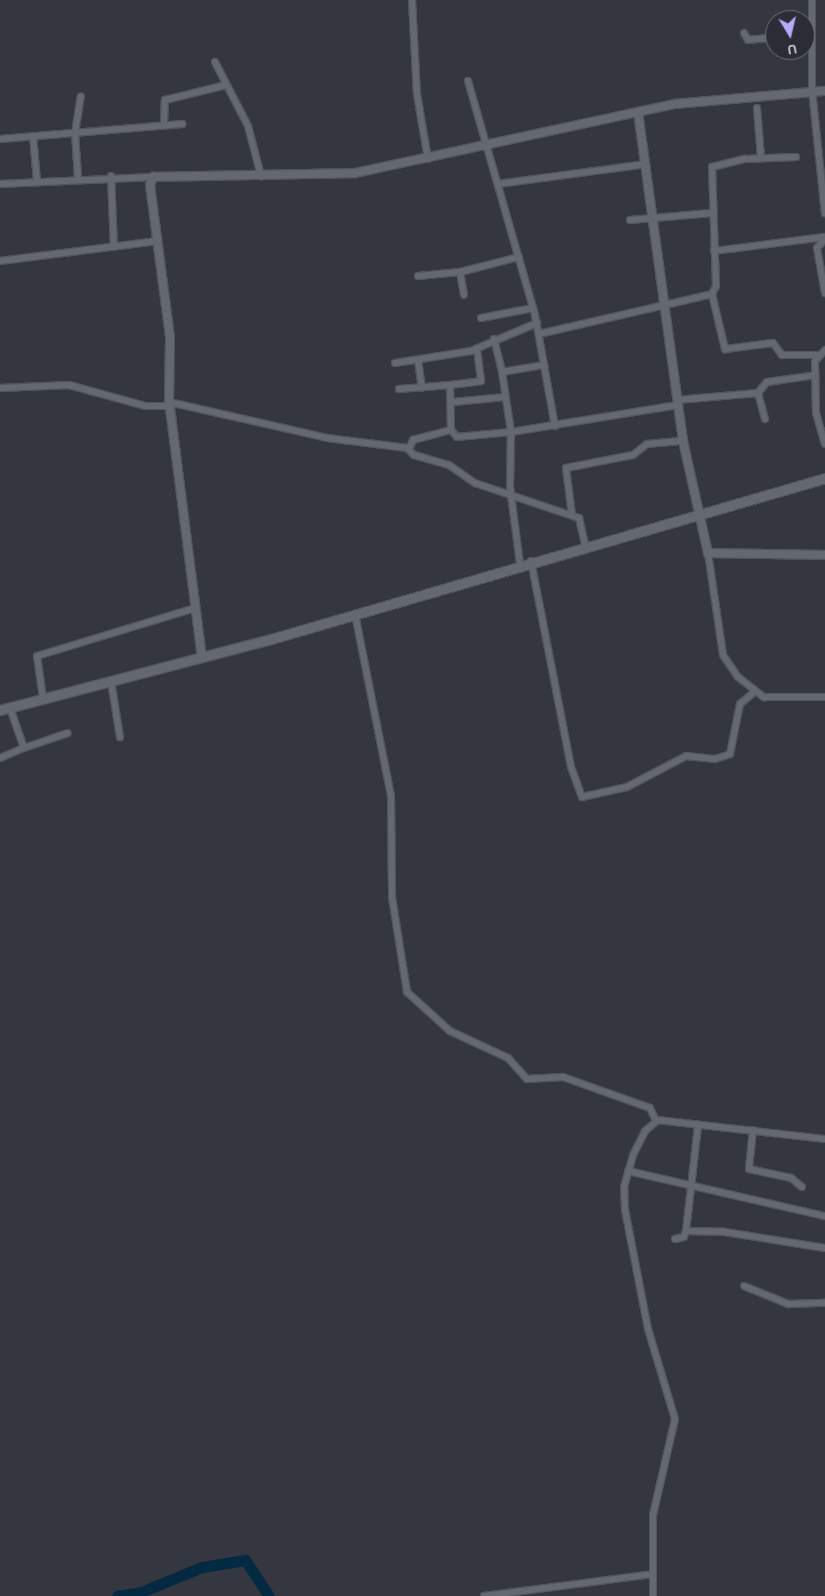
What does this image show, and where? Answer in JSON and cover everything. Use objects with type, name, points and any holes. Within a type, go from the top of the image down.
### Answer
[{"type":"main road","points":[[0,710],[202,658],[585,544],[825,478]]},
{"type":"street","points":[[412,0],[417,94],[428,159]]},
{"type":"street","points":[[744,33],[748,40],[765,38]]},
{"type":"street","points":[[810,60],[825,214]]},
{"type":"street","points":[[215,62],[248,126],[261,176]]},
{"type":"street","points":[[468,81],[537,323],[555,426]]},
{"type":"street","points":[[164,124],[165,100],[226,85]]},
{"type":"street","points":[[0,184],[111,176],[333,176],[428,159],[674,104],[812,90],[825,91]]},
{"type":"street","points":[[78,178],[76,133],[81,96]]},
{"type":"street","points":[[757,108],[761,158]]},
{"type":"street","points":[[638,112],[683,441],[708,550],[723,655],[753,693],[770,698],[825,697]]},
{"type":"street","points":[[0,139],[182,124]]},
{"type":"street","points":[[33,136],[37,180]]},
{"type":"street","points":[[796,157],[761,158],[714,166],[712,213],[716,286],[712,294],[725,350],[773,343],[782,355],[818,355],[825,350]]},
{"type":"street","points":[[498,184],[645,164]]},
{"type":"street","points":[[111,176],[114,247]]},
{"type":"street","points":[[153,177],[158,241],[170,337],[170,404],[202,658]]},
{"type":"street","points":[[630,220],[712,213]]},
{"type":"street","points":[[714,251],[825,238]]},
{"type":"street","points":[[825,238],[817,248],[825,293]]},
{"type":"street","points":[[0,261],[158,241]]},
{"type":"street","points":[[418,276],[460,272],[519,257]]},
{"type":"street","points":[[460,272],[464,296]]},
{"type":"street","points":[[539,334],[665,303],[712,294]]},
{"type":"street","points":[[481,318],[533,308]]},
{"type":"street","points":[[395,363],[476,348],[494,339],[537,323]]},
{"type":"street","points":[[494,339],[502,372],[511,432],[512,495],[520,564]]},
{"type":"street","points":[[399,389],[481,381],[476,348]]},
{"type":"street","points":[[818,355],[816,414],[825,444]]},
{"type":"street","points":[[418,360],[422,388]]},
{"type":"street","points":[[502,372],[544,364]]},
{"type":"street","points":[[450,385],[453,402],[451,430],[457,437],[468,439],[555,426],[677,402],[758,393],[767,382],[816,375]]},
{"type":"street","points":[[0,388],[69,385],[145,406],[170,404],[326,438],[410,449],[449,464],[476,483],[572,515],[582,522],[585,544]]},
{"type":"street","points":[[758,393],[765,419]]},
{"type":"street","points":[[453,402],[505,397]]},
{"type":"street","points":[[410,449],[413,440],[451,430]]},
{"type":"street","points":[[572,515],[566,468],[633,454],[648,444],[683,441]]},
{"type":"street","points":[[708,550],[825,550]]},
{"type":"street","points":[[708,550],[825,555]]},
{"type":"street","points":[[531,561],[571,767],[582,797],[627,787],[686,756],[715,759],[730,754],[740,704],[753,693]]},
{"type":"street","points":[[43,698],[37,656],[196,608]]},
{"type":"street","points":[[355,614],[390,789],[391,887],[406,992],[450,1031],[508,1058],[527,1079],[563,1077],[650,1108],[656,1121]]},
{"type":"street","points":[[111,681],[120,737]]},
{"type":"street","points":[[10,708],[24,748]]},
{"type":"street","points":[[0,758],[68,733]]},
{"type":"street","points":[[656,1121],[825,1139]]},
{"type":"street","points":[[653,1596],[653,1516],[675,1419],[648,1329],[630,1242],[624,1194],[628,1171],[642,1136],[656,1121]]},
{"type":"street","points":[[675,1239],[684,1237],[686,1231],[698,1125]]},
{"type":"street","points":[[753,1130],[749,1169],[791,1178],[802,1187]]},
{"type":"street","points":[[628,1171],[825,1216]]},
{"type":"street","points":[[686,1231],[725,1232],[825,1248]]},
{"type":"street","points":[[744,1286],[788,1304],[825,1303]]},
{"type":"street","points":[[484,1596],[653,1574]]},
{"type":"waterway","points":[[117,1596],[141,1592],[202,1567],[245,1560],[269,1596]]}]
